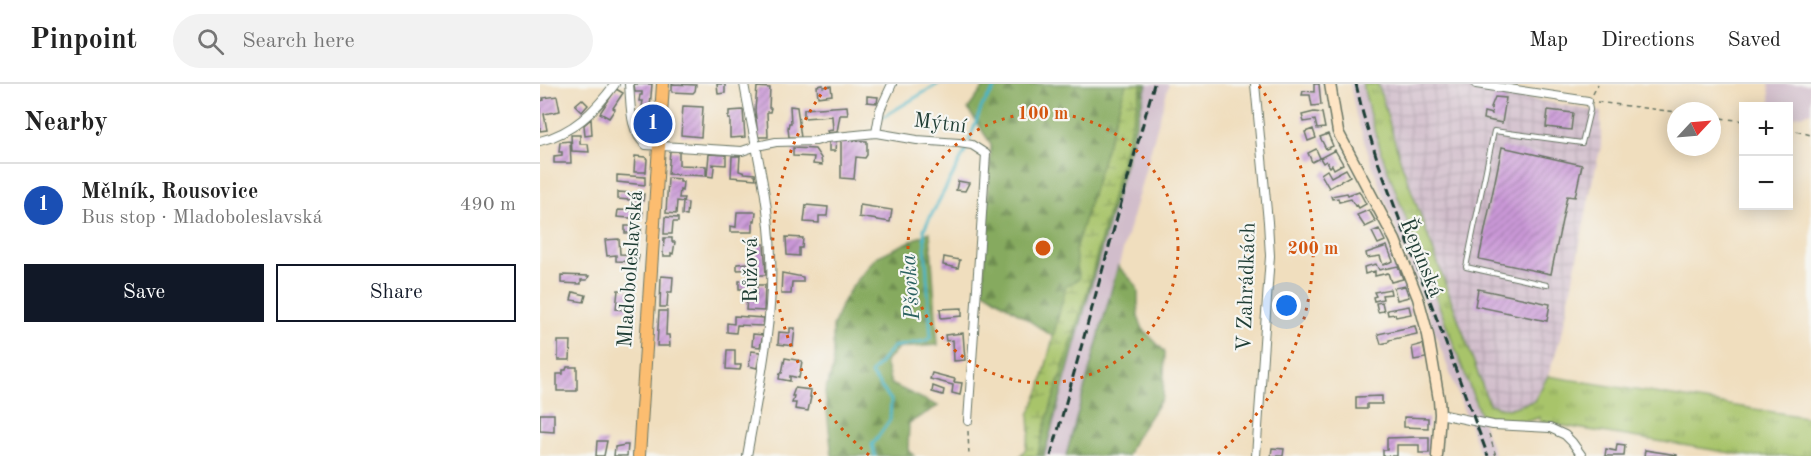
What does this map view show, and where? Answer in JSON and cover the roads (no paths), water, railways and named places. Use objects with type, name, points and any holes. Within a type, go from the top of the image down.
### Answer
[{"type":"main road","name":"Mladoboleslavská","points":[[639,456],[663,84]]},
{"type":"street","points":[[540,141],[555,137],[578,124],[603,100],[615,84]]},
{"type":"street","points":[[629,84],[636,134],[646,145],[659,146]]},
{"type":"street","name":"Růžová","points":[[744,84],[753,138],[757,146],[768,218],[771,257],[771,290],[763,362],[747,456]]},
{"type":"street","points":[[876,133],[880,110],[892,84]]},
{"type":"street","name":"V Zahrádkách","points":[[1255,84],[1270,256],[1256,456]]},
{"type":"street","name":"Řepínská","points":[[1330,84],[1338,132],[1395,240],[1418,298],[1428,335],[1440,414],[1437,456]]},
{"type":"street","points":[[1476,84],[1588,101]]},
{"type":"street","name":"Mýtní","points":[[659,146],[742,151],[776,142],[816,141],[876,133],[917,140],[972,145],[986,154],[968,421]]},
{"type":"street","points":[[1440,414],[1493,425],[1550,428],[1572,442],[1582,456]]},
{"type":"lane","points":[[1547,285],[1466,267],[1494,131],[1582,143],[1590,110],[1588,101]]},
{"type":"waterway","points":[[883,117],[938,84]]},
{"type":"waterway","name":"Pšovka","points":[[969,141],[982,106],[998,84]]},
{"type":"waterway","name":"Pšovka","points":[[875,456],[872,445],[890,420],[891,400],[871,374],[893,347],[925,341],[931,337],[924,229],[967,148]]},
{"type":"railway","points":[[1051,456],[1154,84]]},
{"type":"railway","points":[[1356,84],[1378,162],[1488,456]]},
{"type":"place","name":"Mělník, Rousovice","points":[[653,124]]}]
